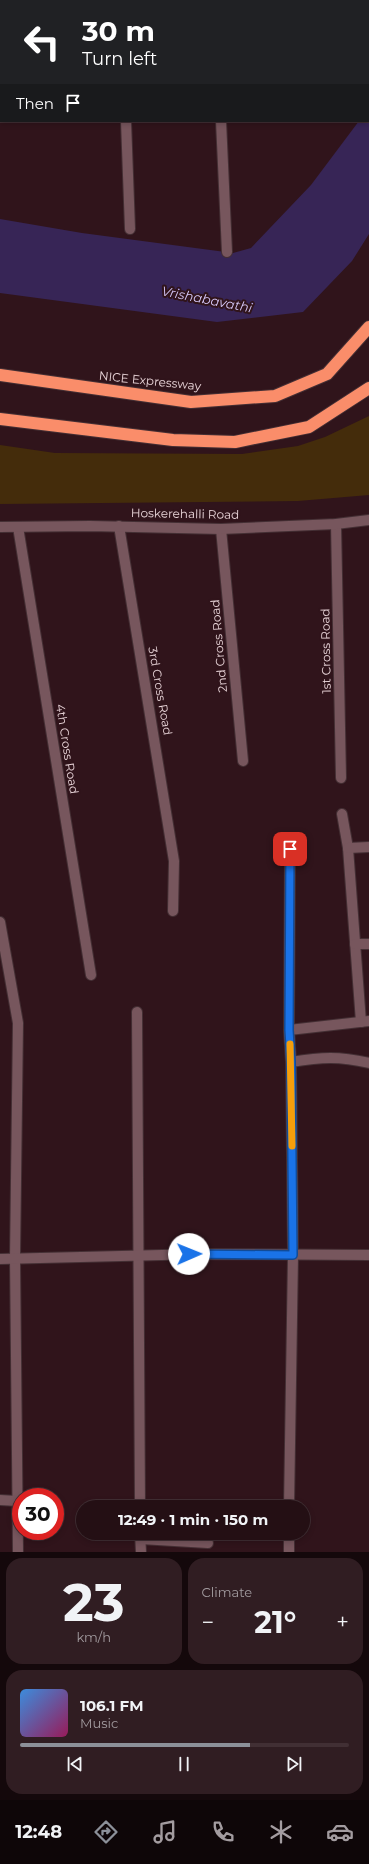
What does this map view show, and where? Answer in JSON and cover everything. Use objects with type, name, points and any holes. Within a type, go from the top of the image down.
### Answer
[{"type":"highway","name":"NICE Expressway","points":[[0,375],[191,402],[275,396],[327,374],[369,328]]},
{"type":"highway","points":[[0,419],[173,440],[235,442],[309,426],[369,388]]},
{"type":"street","points":[[126,122],[130,229]]},
{"type":"street","points":[[221,122],[226,252]]},
{"type":"street","name":"Hoskerehalli Road","points":[[0,527],[119,526],[221,529],[336,524],[369,520]]},
{"type":"street","name":"1st Cross Road","points":[[336,524],[341,778]]},
{"type":"street","name":"3rd Cross Road","points":[[119,526],[174,861],[173,911]]},
{"type":"street","name":"4th Cross Road","points":[[18,527],[91,975]]},
{"type":"street","name":"2nd Cross Road","points":[[221,529],[243,761]]},
{"type":"street","points":[[289,1030],[365,1021],[355,944],[348,848],[342,814]]},
{"type":"street","points":[[348,848],[369,847]]},
{"type":"street","points":[[289,1500],[293,1255],[291,1062],[289,1030],[290,849]]},
{"type":"street","points":[[0,922],[18,1024],[15,1258],[17,1488]]},
{"type":"street","points":[[355,944],[369,944]]},
{"type":"street","points":[[137,1012],[140,1500]]},
{"type":"street","points":[[291,1062],[320,1057],[346,1058],[369,1063]]},
{"type":"street","points":[[0,1259],[138,1255],[369,1255]]},
{"type":"street","points":[[0,1500],[12,1501]]},
{"type":"street","points":[[18,1540],[18,1552]]},
{"type":"street","points":[[141,1540],[141,1552]]},
{"type":"street","points":[[179,1540],[208,1543]]},
{"type":"street","points":[[289,1540],[289,1552]]},
{"type":"shaded area","points":[[369,416],[369,495],[298,501],[0,504],[0,445],[55,453],[242,454],[298,446],[325,437]]},
{"type":"water","name":"Vrishabavathi","points":[[358,122],[369,122],[369,234],[352,261],[303,312],[217,322],[0,293],[0,219],[82,233],[233,253],[251,248],[311,185]]},
{"type":"slow traffic","points":[[290,1044],[292,1146]]},
{"type":"route","points":[[189,1254],[293,1255],[291,1062],[289,1030],[290,849]]}]
